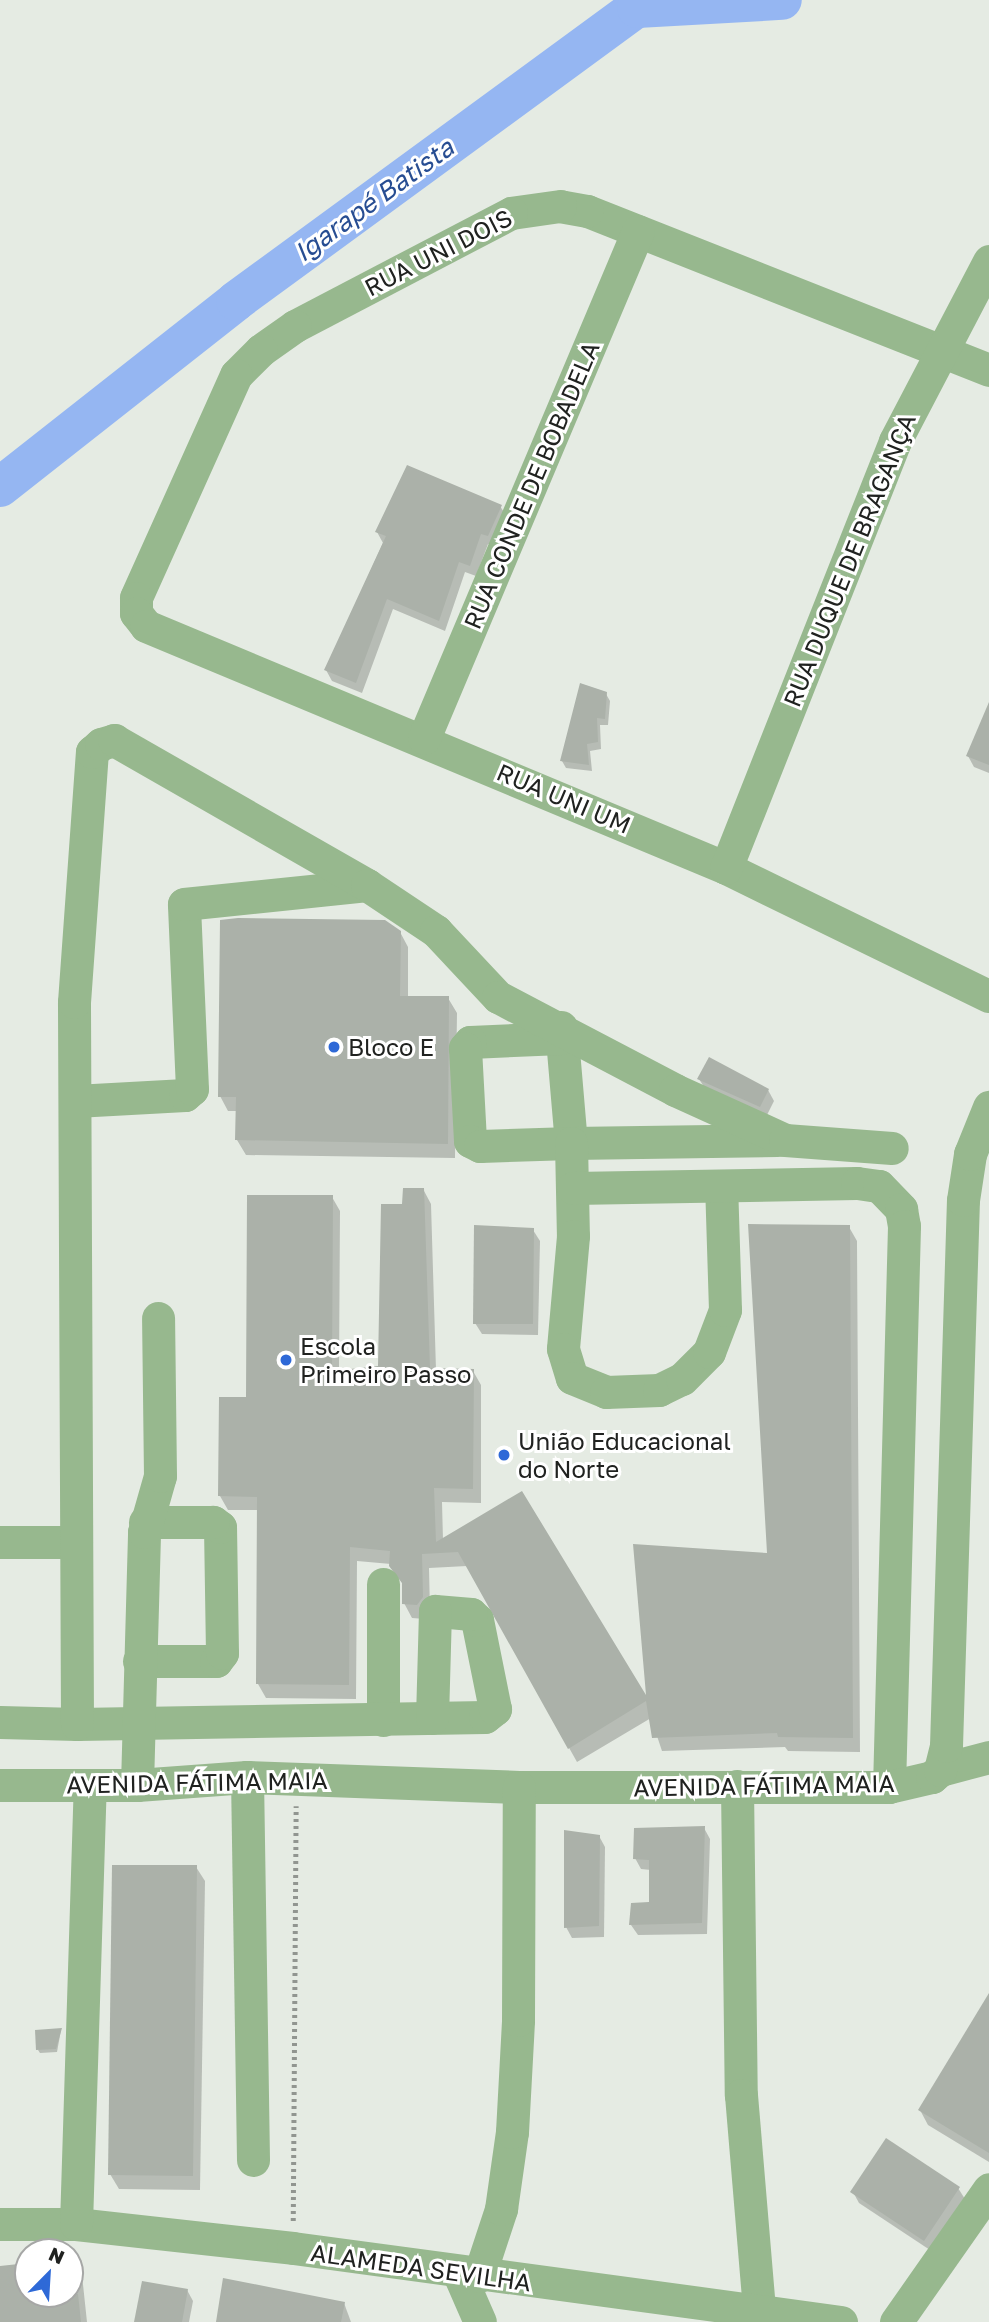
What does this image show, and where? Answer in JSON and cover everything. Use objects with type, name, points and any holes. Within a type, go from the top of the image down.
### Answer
[{"type":"street","name":"RUA UNI DOIS","points":[[136,613],[136,597],[236,376],[261,350],[295,326],[512,213],[561,206],[587,211],[989,370]]},
{"type":"street","name":"RUA CONDE DE BOBADELA","points":[[424,738],[638,231]]},
{"type":"street","name":"RUA DUQUE DE BRAGANÇA","points":[[726,868],[895,442],[989,261]]},
{"type":"street","name":"RUA UNI UM","points":[[136,613],[146,626],[424,738],[726,868],[989,996]]},
{"type":"street","points":[[78,1724],[74,1002],[92,752],[101,744],[114,740],[367,885],[436,931],[498,997],[561,1033],[675,1090],[785,1140]]},
{"type":"street","points":[[75,1101],[186,1095],[192,1089],[184,904],[367,885]]},
{"type":"street","points":[[561,1033],[573,1188],[565,1364],[572,1378],[588,1388],[646,1392],[681,1379],[709,1352],[723,1323],[721,1186]]},
{"type":"street","points":[[561,1033],[466,1044],[470,1141],[480,1146],[785,1140],[892,1148]]},
{"type":"street","points":[[940,1770],[946,1746],[963,1200],[970,1154],[989,1107]]},
{"type":"street","points":[[573,1188],[879,1186],[901,1209],[904,1226],[889,1787]]},
{"type":"street","points":[[137,1785],[145,1522],[160,1476],[158,1318]]},
{"type":"street","points":[[139,1661],[216,1661],[222,1653],[220,1527],[213,1522],[145,1522]]},
{"type":"street","points":[[0,1542],[76,1542]]},
{"type":"street","points":[[383,1584],[383,1720]]},
{"type":"street","points":[[0,1722],[78,1724],[432,1718]]},
{"type":"street","name":"AVENIDA FÁTIMA MAIA","points":[[0,1785],[137,1785],[247,1777],[296,1777],[519,1787],[889,1787],[921,1781],[940,1770],[989,1757]]},
{"type":"street","points":[[247,1777],[253,2160]]},
{"type":"street","points":[[76,2224],[90,1786]]},
{"type":"street","points":[[737,1786],[741,2095],[759,2310]]},
{"type":"street","points":[[480,2322],[469,2275],[501,2209],[512,2132],[518,2020],[519,1787]]},
{"type":"street","points":[[895,2322],[989,2189]]},
{"type":"street","name":"ALAMEDA SEVILHA","points":[[0,2224],[76,2224],[293,2248],[718,2313],[759,2310],[841,2322]]},
{"type":"path","points":[[293,2248],[296,1777]]},
{"type":"building","points":[[407,465],[502,505],[488,536],[481,534],[470,566],[459,562],[439,621],[387,599],[356,683],[324,670],[386,536],[375,532]]},
{"type":"building","points":[[580,683],[607,692],[605,719],[597,718],[598,742],[587,744],[589,765],[560,761]]},
{"type":"building","points":[[989,702],[989,765],[966,756]]},
{"type":"building","name":"Bloco E","points":[[220,920],[385,920],[401,931],[400,996],[449,996],[448,1144],[235,1140],[236,1097],[218,1097]]},
{"type":"building","points":[[709,1057],[769,1089],[760,1107],[697,1079]]},
{"type":"building","points":[[403,1188],[424,1188],[430,1368],[474,1369],[473,1489],[434,1488],[436,1542],[522,1491],[646,1695],[633,1544],[767,1553],[748,1224],[850,1225],[853,1738],[778,1737],[777,1733],[652,1738],[646,1701],[568,1749],[458,1552],[422,1554],[423,1597],[417,1605],[402,1604],[402,1583],[389,1566],[390,1551],[350,1547],[349,1685],[256,1684],[257,1497],[218,1496],[219,1397],[246,1397],[247,1195],[333,1195],[332,1371],[378,1366],[381,1204],[402,1204]]},
{"type":"building","points":[[474,1225],[534,1228],[533,1324],[473,1324]]},
{"type":"building","points":[[705,1826],[702,1923],[629,1925],[631,1903],[649,1902],[649,1860],[633,1859],[634,1828]]},
{"type":"building","points":[[564,1830],[600,1835],[599,1926],[564,1928]]},
{"type":"building","points":[[112,1865],[197,1865],[193,2176],[108,2175]]},
{"type":"building","points":[[989,1993],[989,2153],[918,2110]]},
{"type":"building","points":[[62,2028],[56,2049],[36,2050],[35,2030]]},
{"type":"building","points":[[886,2138],[960,2187],[924,2241],[850,2192]]},
{"type":"building","points":[[14,2264],[14,2308],[80,2308],[81,2322],[0,2322],[0,2266]]},
{"type":"building","points":[[223,2278],[345,2302],[341,2322],[216,2322]]},
{"type":"building","points":[[142,2281],[188,2289],[182,2322],[134,2322]]},
{"type":"waterway","name":"Igarapé Batista","points":[[0,487],[236,301],[637,8],[782,0]]},
{"type":"place","name":"Bloco E","points":[[334,1047]]},
{"type":"place","name":"Escola Primeiro Passo","points":[[286,1360]]},
{"type":"place","name":"União Educacional do Norte","points":[[504,1455]]}]
